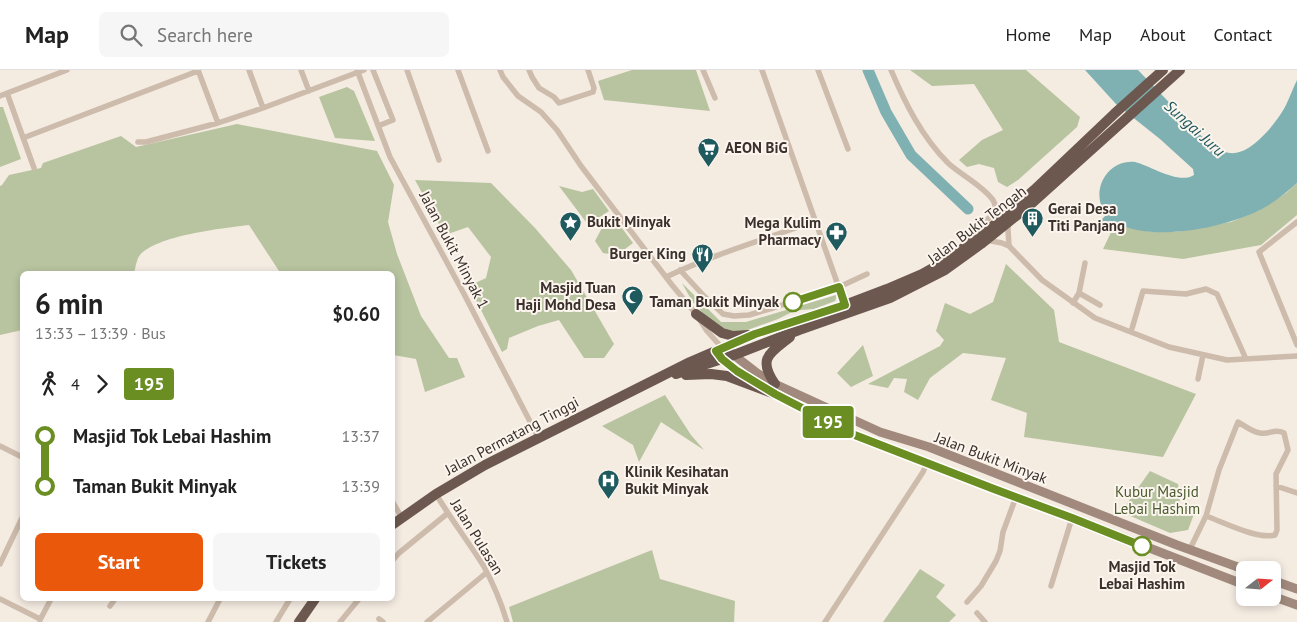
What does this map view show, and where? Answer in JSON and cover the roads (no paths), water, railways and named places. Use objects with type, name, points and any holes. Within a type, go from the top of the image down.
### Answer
[{"type":"highway","name":"Jalan Bukit Tengah","points":[[720,353],[734,355],[900,294],[945,270],[1031,204],[1169,82],[1180,70]]},
{"type":"highway","name":"Jalan Bukit Tengah","points":[[651,381],[690,362],[720,353],[755,334],[845,305],[938,266],[1002,219],[1162,71]]},
{"type":"highway","points":[[696,314],[722,333],[733,336],[755,334]]},
{"type":"highway","points":[[775,389],[766,368],[767,360],[771,352],[799,330]]},
{"type":"highway","points":[[651,381],[685,375],[719,374],[775,389]]},
{"type":"highway","name":"Jalan Permatang Tinggi","points":[[395,523],[436,494],[485,465],[651,381]]},
{"type":"highway","points":[[299,622],[314,601]]},
{"type":"main road","name":"Jalan Bukit Minyak","points":[[720,353],[737,371],[775,389],[880,432],[928,447],[1236,566]]},
{"type":"main road","name":"Jalan Bukit Minyak","points":[[734,355],[775,389],[852,434],[1236,582]]},
{"type":"main road","points":[[1057,512],[1060,511],[1062,506],[1060,499]]},
{"type":"main road","points":[[1072,518],[1072,508],[1076,505]]},
{"type":"main road","points":[[1281,583],[1297,589]]},
{"type":"main road","points":[[1281,599],[1297,605]]},
{"type":"street","points":[[0,96],[67,70]]},
{"type":"street","points":[[249,70],[263,108]]},
{"type":"street","points":[[300,70],[308,91]]},
{"type":"street","points":[[373,70],[393,120],[378,126]]},
{"type":"street","points":[[406,70],[439,160]]},
{"type":"street","points":[[458,70],[488,151]]},
{"type":"street","points":[[500,70],[503,77],[518,96],[541,112],[557,130],[581,166],[696,314],[720,353]]},
{"type":"street","points":[[529,70],[539,88],[554,97],[559,103],[592,92],[594,88],[588,70]]},
{"type":"street","points":[[703,70],[715,98]]},
{"type":"street","points":[[762,70],[845,305]]},
{"type":"street","points":[[818,70],[848,150]]},
{"type":"street","points":[[891,70],[911,113],[933,146],[948,163],[993,200],[995,211],[993,214],[968,234],[969,240],[972,242]]},
{"type":"street","points":[[23,138],[198,71],[218,123]]},
{"type":"street","points":[[138,142],[146,142],[218,123],[359,71]]},
{"type":"street","name":"Jalan Bukit Minyak 1","points":[[359,71],[390,157],[461,288],[538,437]]},
{"type":"street","points":[[7,93],[34,168]]},
{"type":"street","points":[[666,277],[719,255],[816,221]]},
{"type":"street","points":[[1008,222],[1010,246]]},
{"type":"street","points":[[1297,222],[1259,252],[1297,345]]},
{"type":"street","points":[[986,240],[1010,246],[1042,280],[1095,318],[1169,347],[1227,360],[1297,356]]},
{"type":"street","points":[[1073,303],[1079,293],[1085,262]]},
{"type":"street","points":[[680,270],[723,314],[734,316],[749,315],[839,287],[867,274]]},
{"type":"street","points":[[1131,332],[1143,291],[1186,294],[1206,289],[1218,294],[1246,359]]},
{"type":"street","points":[[1079,293],[1100,305]]},
{"type":"street","points":[[1198,379],[1204,355]]},
{"type":"street","points":[[1190,549],[1206,516],[1219,470],[1238,422],[1250,430],[1262,434],[1278,430],[1284,433],[1288,450],[1276,474],[1275,535],[1259,535],[1206,516]]},
{"type":"street","points":[[0,446],[20,456]]},
{"type":"street","points":[[825,622],[927,463]]},
{"type":"street","points":[[1276,486],[1297,493]]},
{"type":"street","name":"Jalan Pulasan","points":[[436,494],[486,572],[500,600],[507,622]]},
{"type":"street","points":[[967,602],[981,586],[996,560],[1003,532],[1016,497]]},
{"type":"street","points":[[395,506],[402,518]]},
{"type":"street","points":[[395,558],[448,513]]},
{"type":"street","points":[[1051,586],[1072,518]]},
{"type":"street","points":[[0,564],[20,522]]},
{"type":"street","points":[[428,622],[486,572]]},
{"type":"street","points":[[0,599],[40,620],[49,601]]},
{"type":"street","points":[[110,606],[114,601]]},
{"type":"street","points":[[208,622],[219,601]]},
{"type":"street","points":[[276,622],[289,601]]},
{"type":"street","points":[[340,622],[357,601]]},
{"type":"street","points":[[977,613],[985,622]]},
{"type":"water","points":[[1085,70],[1138,70],[1212,147],[1232,153],[1250,147],[1265,134],[1286,105],[1297,80],[1297,183],[1278,199],[1256,212],[1205,228],[1186,231],[1147,232],[1115,222],[1106,214],[1099,194],[1101,184],[1106,175],[1114,167],[1123,163],[1135,162],[1181,178],[1194,175],[1193,169],[1160,139],[1116,104]]},
{"type":"waterway","points":[[868,70],[886,112],[911,155],[968,209]]},
{"type":"waterway","points":[[1106,223],[1111,218],[1125,212]]},
{"type":"place","name":"AEON BiG","points":[[709,167]]},
{"type":"place","name":"Gerai Desa Titi Panjang","points":[[1032,237]]},
{"type":"place","name":"Bukit Minyak","points":[[571,241]]},
{"type":"place","name":"Mega Kulim Pharmacy","points":[[837,251]]},
{"type":"place","name":"Burger King","points":[[702,273]]},
{"type":"place","name":"Taman Bukit Minyak","points":[[793,302]]},
{"type":"place","name":"Masjid Tuan Haji Mohd Desa","points":[[632,316]]},
{"type":"place","name":"Klinik Kesihatan Bukit Minyak","points":[[609,500]]},
{"type":"place","name":"Masjid Tok Lebai Hashim","points":[[1142,546]]},
{"type":"water label","name":"Sungai Juru","points":[[1195,128]]},
{"type":"park label","name":"Kubur Masjid Lebai Hashim","points":[[1157,500]]}]
